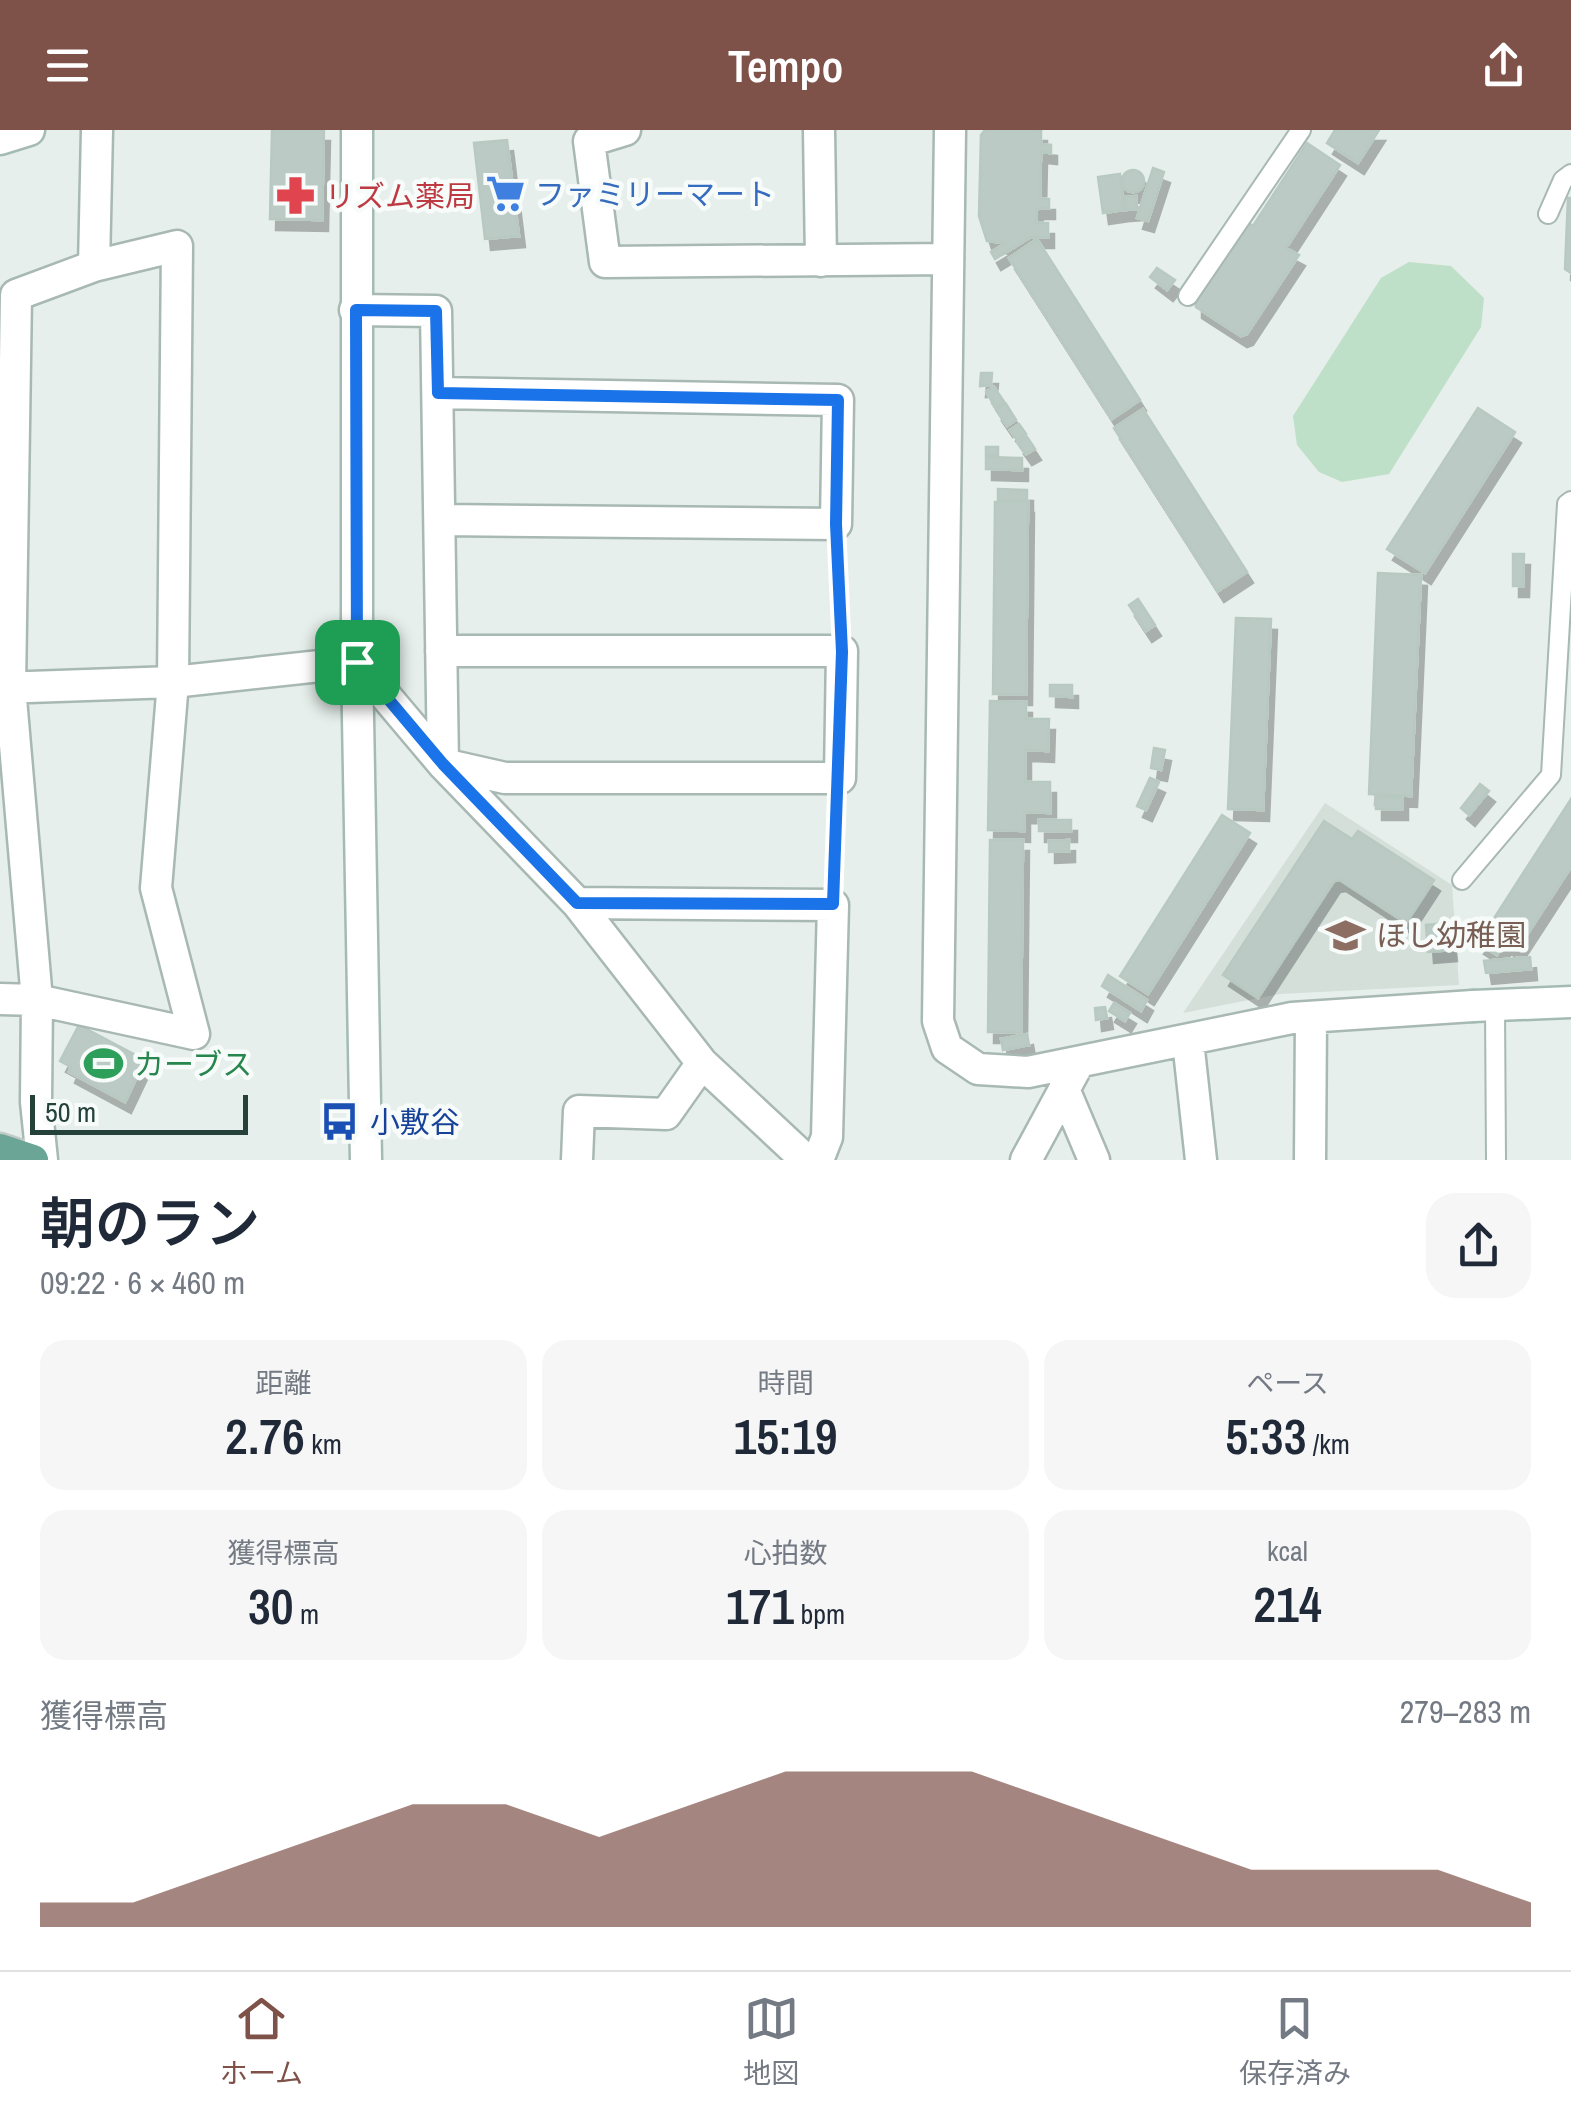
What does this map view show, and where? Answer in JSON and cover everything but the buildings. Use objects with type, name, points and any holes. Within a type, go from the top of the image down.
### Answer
[{"type":"main road","points":[[0,1148],[33,1160]]},
{"type":"street","points":[[0,139],[30,130]]},
{"type":"street","points":[[94,266],[97,130]]},
{"type":"street","points":[[357,130],[357,662],[366,1160]]},
{"type":"street","points":[[625,130],[589,141],[606,262],[948,260]]},
{"type":"street","points":[[819,130],[822,261]]},
{"type":"street","points":[[950,130],[938,1021],[947,1048],[978,1069],[1071,1077],[1188,1041],[1311,1018],[1571,1002]]},
{"type":"street","points":[[0,999],[36,1000],[194,1034],[156,888],[172,682],[177,246],[94,266],[16,294],[5,687],[36,1000],[36,1102],[42,1160]]},
{"type":"street","points":[[356,310],[436,311],[443,764]]},
{"type":"street","points":[[438,393],[838,400],[836,524],[441,520]]},
{"type":"street","points":[[442,651],[842,652],[840,778],[505,778],[443,764]]},
{"type":"street","points":[[5,687],[172,682],[357,662]]},
{"type":"street","points":[[357,662],[443,764],[577,903],[702,1063],[804,1158],[828,1137],[833,904],[577,903]]},
{"type":"street","points":[[1310,1160],[1311,1018]]},
{"type":"street","points":[[1188,1041],[1201,1160]]},
{"type":"street","points":[[577,1160],[579,1111],[666,1114],[702,1063]]},
{"type":"street","points":[[1026,1160],[1071,1077]]},
{"type":"street","points":[[1071,1077],[1094,1160]]},
{"type":"lane","points":[[1188,296],[1301,130]]},
{"type":"lane","points":[[1548,214],[1563,180],[1571,174]]},
{"type":"lane","points":[[1462,880],[1551,774],[1567,504],[1571,501]]},
{"type":"lane","points":[[1484,1006],[1496,1160]]},
{"type":"path","points":[[836,524],[842,652]]},
{"type":"path","points":[[833,904],[840,778]]},
{"type":"shaded area","name":"ほし幼稚園","points":[[1325,803],[1452,885],[1459,985],[1280,994],[1183,1013]]},
{"type":"green space","points":[[1409,262],[1451,266],[1484,298],[1481,327],[1389,474],[1342,482],[1319,472],[1297,445],[1293,416],[1381,278]]},
{"type":"place","name":"ファミリーマート","points":[[505,194]]},
{"type":"place","name":"リズム薬局","points":[[295,196]]},
{"type":"place","name":"ほし幼稚園","points":[[1346,935]]},
{"type":"place","name":"カーブス","points":[[104,1064]]},
{"type":"place","name":"小敷谷","points":[[340,1122]]},
{"type":"route","points":[[356,310],[436,311],[438,393],[838,400],[836,524],[842,652],[833,904],[577,903],[443,764],[357,662],[356,310]]}]
